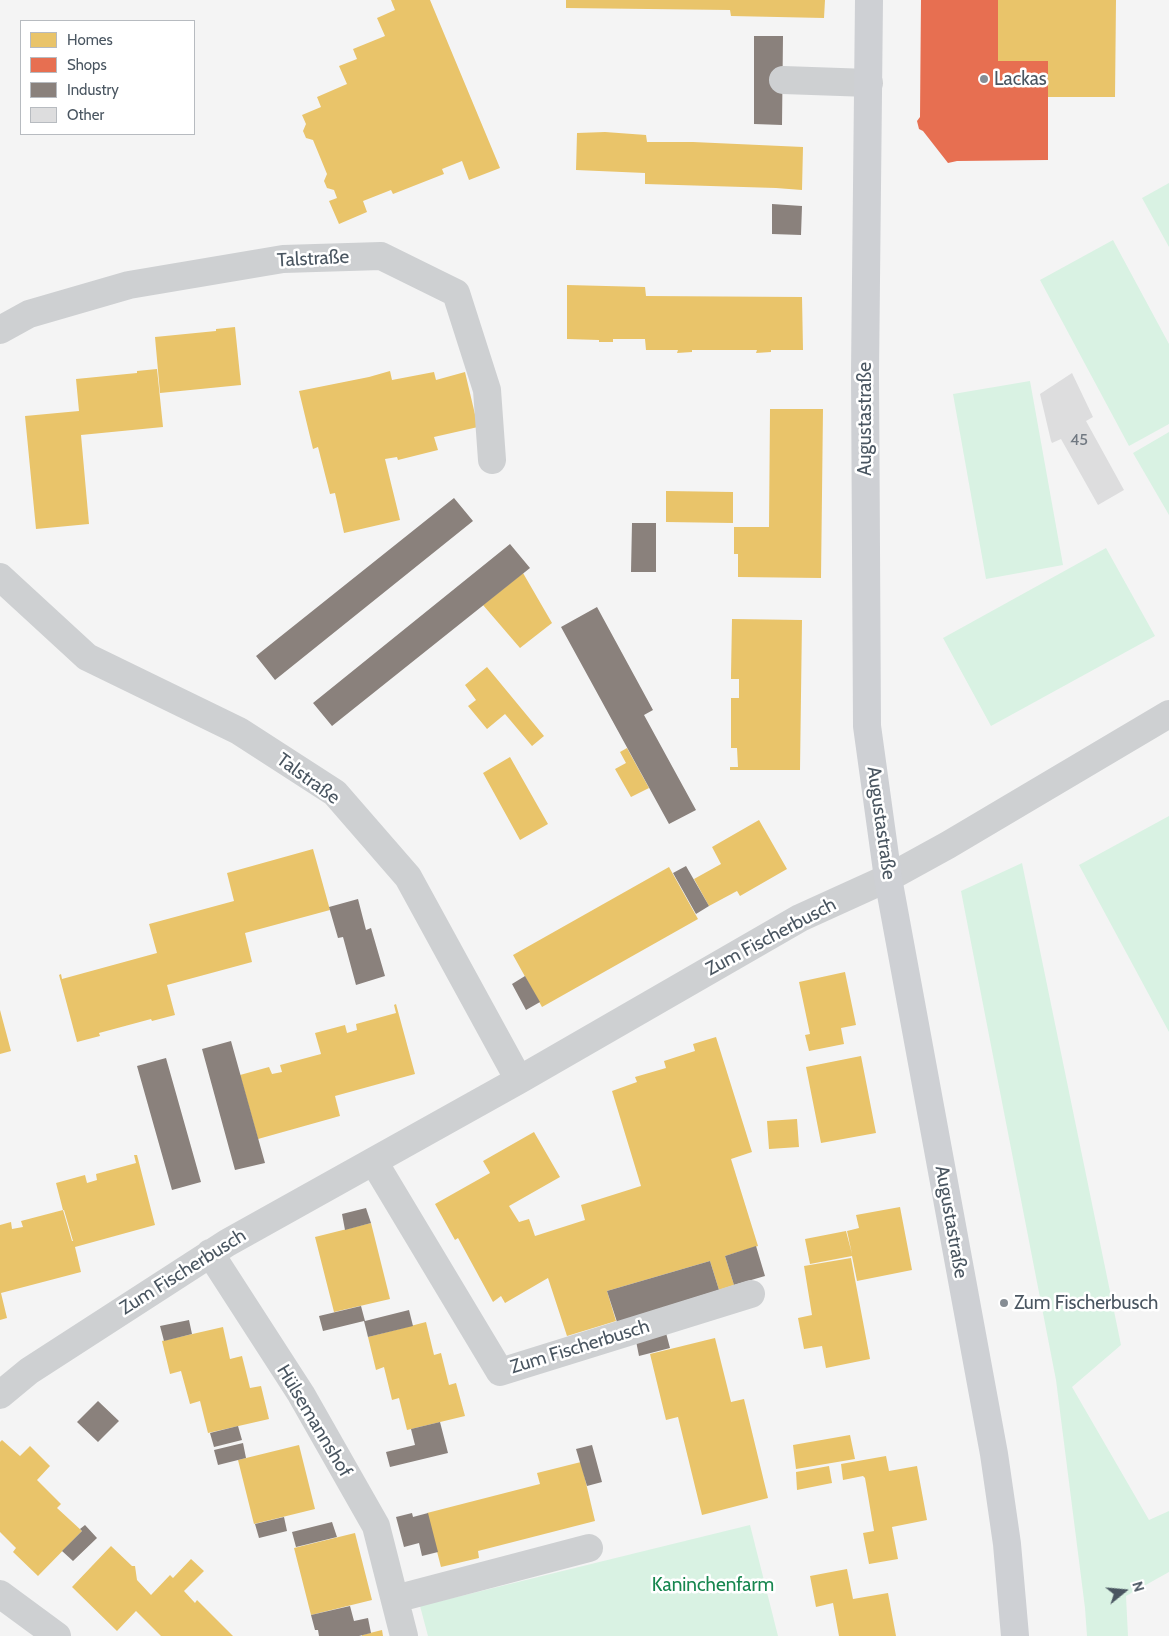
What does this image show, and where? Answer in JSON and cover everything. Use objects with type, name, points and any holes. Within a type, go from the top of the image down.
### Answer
[{"type":"main road","name":"Augustastraße","points":[[869,0],[865,373],[867,726],[888,878],[994,1454],[1007,1544],[1015,1636]]},
{"type":"street","points":[[783,80],[869,83]]},
{"type":"street","name":"Talstraße","points":[[0,330],[29,314],[129,285],[283,259],[381,256],[456,293],[487,390],[492,460]]},
{"type":"street","name":"Talstraße","points":[[0,576],[87,657],[239,731],[335,793],[408,877],[518,1080]]},
{"type":"street","name":"Zum Fischerbusch","points":[[0,1395],[29,1371],[210,1254],[800,918],[888,878],[948,845],[1169,714]]},
{"type":"street","name":"Zum Fischerbusch","points":[[374,1162],[500,1372],[752,1294]]},
{"type":"street","name":"Hülsemannshof","points":[[210,1254],[301,1394],[376,1526],[404,1636]]},
{"type":"street","points":[[396,1599],[589,1548]]},
{"type":"street","points":[[0,1594],[57,1636]]},
{"type":"green space","points":[[1169,183],[1169,247],[1142,198]]},
{"type":"green space","points":[[1113,240],[1169,344],[1169,424],[1129,446],[1040,280]]},
{"type":"green space","points":[[1030,381],[1063,565],[986,579],[953,394]]},
{"type":"green space","points":[[1169,432],[1169,515],[1133,453]]},
{"type":"green space","points":[[1106,548],[1155,636],[991,726],[943,638]]},
{"type":"green space","points":[[1169,816],[1169,1032],[1079,865]]},
{"type":"green space","points":[[1022,863],[1121,1345],[1072,1387],[1149,1520],[1169,1511],[1169,1572],[1126,1596],[1128,1636],[1087,1636],[1056,1380],[961,891]]},
{"type":"green space","name":"Kaninchenfarm","points":[[750,1525],[778,1636],[428,1636],[420,1606]]},
{"type":"building: Homes","points":[[391,0],[430,0],[500,168],[469,180],[462,161],[442,169],[444,174],[393,194],[391,190],[363,201],[367,212],[339,224],[329,201],[337,198],[334,190],[327,188],[324,181],[327,174],[313,140],[306,138],[303,131],[306,124],[302,115],[321,107],[317,97],[347,84],[339,66],[357,59],[353,49],[385,36],[377,18],[395,10]]},
{"type":"building: Homes","points":[[566,0],[825,0],[824,18],[731,16],[730,10],[566,8]]},
{"type":"building: Homes","points":[[998,0],[1116,0],[1115,97],[1048,97],[1048,61],[998,61]]},
{"type":"building: Homes","points":[[605,132],[646,135],[647,142],[803,147],[802,190],[645,184],[645,173],[576,170],[577,133]]},
{"type":"building: Homes","points":[[567,285],[645,287],[646,296],[802,297],[803,350],[771,350],[771,352],[756,353],[757,350],[692,350],[692,352],[677,353],[678,350],[646,350],[645,339],[613,339],[613,342],[599,342],[599,340],[567,339]]},
{"type":"building: Homes","points":[[235,327],[241,385],[160,393],[155,337],[216,331],[216,329]]},
{"type":"building: Homes","points":[[157,369],[163,427],[81,435],[89,524],[36,529],[25,416],[79,411],[76,379],[137,373],[137,371]]},
{"type":"building: Homes","points":[[390,371],[392,380],[434,372],[436,380],[465,372],[478,427],[434,437],[438,450],[398,460],[397,457],[385,459],[400,520],[344,533],[335,493],[330,494],[318,447],[313,449],[299,391]]},
{"type":"building: Homes","points":[[770,409],[823,409],[821,578],[738,577],[738,554],[734,554],[734,527],[769,527]]},
{"type":"building: Homes","points":[[666,491],[733,492],[733,523],[666,522]]},
{"type":"building: Homes","points":[[523,573],[552,623],[520,648],[483,605]]},
{"type":"building: Homes","points":[[732,619],[802,620],[800,770],[730,770],[730,767],[738,767],[737,748],[731,748],[731,698],[739,698],[739,679],[731,679]]},
{"type":"building: Homes","points":[[487,667],[544,736],[532,746],[505,714],[487,729],[468,706],[476,700],[465,685]]},
{"type":"building: Homes","points":[[627,748],[649,788],[631,797],[615,769],[626,763],[620,752]]},
{"type":"building: Homes","points":[[510,757],[548,824],[520,840],[483,773]]},
{"type":"building: Homes","points":[[759,820],[787,869],[740,896],[737,891],[709,906],[694,879],[721,864],[712,847]]},
{"type":"building: Homes","points":[[313,849],[330,910],[245,933],[252,962],[167,985],[175,1015],[152,1021],[151,1019],[99,1033],[100,1036],[77,1042],[59,975],[61,974],[62,979],[157,953],[149,924],[234,901],[227,873]]},
{"type":"building: Homes","points":[[669,867],[698,919],[542,1007],[513,955]]},
{"type":"building: Homes","points":[[845,972],[856,1025],[841,1028],[844,1044],[809,1051],[805,1035],[810,1034],[799,982]]},
{"type":"building: Homes","points":[[396,1004],[415,1074],[335,1096],[340,1116],[258,1139],[240,1075],[269,1067],[272,1074],[282,1072],[280,1065],[321,1054],[315,1033],[345,1025],[347,1033],[357,1030],[356,1024],[396,1013],[394,1005]]},
{"type":"building: Homes","points":[[0,1010],[11,1051],[0,1054]]},
{"type":"building: Homes","points":[[716,1037],[752,1152],[731,1159],[758,1246],[725,1256],[734,1285],[719,1290],[710,1261],[607,1291],[616,1321],[567,1336],[548,1278],[505,1303],[501,1296],[493,1302],[458,1238],[455,1240],[435,1204],[490,1173],[483,1161],[534,1132],[560,1177],[509,1206],[519,1222],[529,1219],[535,1236],[585,1220],[581,1205],[641,1186],[612,1091],[637,1082],[635,1077],[666,1068],[664,1061],[695,1051],[693,1044]]},
{"type":"building: Homes","points":[[861,1056],[876,1133],[821,1143],[806,1067]]},
{"type":"building: Homes","points":[[797,1119],[799,1147],[769,1149],[767,1121]]},
{"type":"building: Homes","points":[[134,1155],[137,1155],[155,1225],[75,1247],[81,1272],[1,1293],[7,1318],[0,1320],[0,1225],[11,1222],[12,1229],[23,1227],[21,1221],[63,1210],[56,1183],[85,1175],[87,1183],[97,1180],[96,1174],[136,1163]],"holes":[[[63,1210],[64,1210],[73,1241]]]},
{"type":"building: Homes","points":[[900,1207],[912,1270],[857,1281],[852,1256],[810,1264],[805,1239],[846,1231],[852,1254],[847,1231],[859,1228],[856,1215]]},
{"type":"building: Homes","points":[[371,1223],[390,1299],[334,1312],[315,1237]]},
{"type":"building: Homes","points":[[851,1258],[870,1359],[826,1368],[822,1346],[804,1349],[798,1318],[812,1315],[804,1266]]},
{"type":"building: Homes","points":[[426,1322],[434,1355],[441,1353],[449,1385],[456,1383],[465,1416],[407,1430],[399,1398],[392,1400],[384,1367],[376,1370],[368,1337]]},
{"type":"building: Homes","points":[[223,1327],[230,1359],[242,1356],[250,1388],[261,1386],[269,1419],[208,1433],[200,1401],[190,1404],[181,1371],[170,1374],[162,1341]]},
{"type":"building: Homes","points":[[715,1338],[731,1402],[744,1399],[768,1498],[702,1515],[678,1417],[666,1420],[650,1354]]},
{"type":"building: Homes","points":[[850,1435],[855,1459],[796,1469],[793,1445]]},
{"type":"building: Homes","points":[[2,1440],[20,1456],[30,1446],[50,1466],[37,1480],[61,1504],[57,1508],[82,1531],[38,1576],[13,1552],[16,1548],[0,1532],[0,1442]]},
{"type":"building: Homes","points":[[299,1445],[315,1509],[254,1524],[238,1460]]},
{"type":"building: Homes","points":[[886,1456],[889,1471],[917,1466],[927,1520],[892,1527],[898,1559],[869,1564],[863,1533],[874,1531],[865,1478],[863,1476],[843,1480],[841,1464]]},
{"type":"building: Homes","points":[[581,1462],[595,1521],[478,1551],[479,1558],[441,1567],[427,1513],[540,1484],[537,1473]]},
{"type":"building: Homes","points":[[829,1466],[832,1483],[797,1490],[796,1472]]},
{"type":"building: Homes","points":[[355,1533],[372,1600],[311,1615],[294,1548]]},
{"type":"building: Homes","points":[[111,1546],[132,1566],[135,1566],[137,1580],[151,1595],[170,1575],[173,1578],[191,1559],[204,1571],[184,1591],[195,1603],[197,1600],[233,1636],[161,1636],[136,1611],[117,1631],[72,1587]]},
{"type":"building: Homes","points":[[847,1569],[853,1599],[888,1593],[896,1636],[839,1636],[833,1603],[816,1607],[810,1576]]},
{"type":"building: Homes","points":[[382,1630],[383,1636],[362,1636],[362,1635]]},
{"type":"building: Shops","name":"Lackas","points":[[921,0],[998,0],[998,61],[1048,61],[1048,160],[957,161],[948,163],[923,131],[919,129],[917,121],[920,117]]},
{"type":"building: Industry","points":[[754,36],[783,36],[782,125],[754,124]]},
{"type":"building: Industry","points":[[772,204],[802,206],[801,235],[772,234]]},
{"type":"building: Industry","points":[[454,498],[473,521],[275,680],[256,656]]},
{"type":"building: Industry","points":[[632,523],[656,523],[656,572],[631,572]]},
{"type":"building: Industry","points":[[510,544],[530,568],[332,726],[313,703]]},
{"type":"building: Industry","points":[[597,607],[653,710],[644,715],[696,810],[669,824],[561,627]]},
{"type":"building: Industry","points":[[686,866],[709,906],[696,914],[673,873]]},
{"type":"building: Industry","points":[[358,899],[366,930],[371,928],[385,976],[356,985],[343,937],[338,938],[329,907]]},
{"type":"building: Industry","points":[[525,976],[540,1002],[526,1010],[512,984]]},
{"type":"building: Industry","points":[[231,1041],[265,1163],[235,1170],[202,1049]]},
{"type":"building: Industry","points":[[166,1058],[201,1182],[172,1190],[137,1066]]},
{"type":"building: Industry","points":[[366,1208],[371,1223],[345,1230],[342,1214]]},
{"type":"building: Industry","points":[[756,1246],[765,1276],[734,1285],[725,1256]]},
{"type":"building: Industry","points":[[710,1261],[719,1290],[617,1322],[607,1291]]},
{"type":"building: Industry","points":[[361,1306],[365,1321],[409,1310],[413,1326],[368,1337],[364,1321],[323,1331],[319,1316]]},
{"type":"building: Industry","points":[[189,1320],[192,1334],[164,1341],[160,1326]]},
{"type":"building: Industry","points":[[666,1333],[670,1348],[639,1356],[636,1341]]},
{"type":"building: Industry","points":[[98,1401],[119,1421],[98,1442],[77,1422]]},
{"type":"building: Industry","points":[[440,1422],[448,1453],[390,1467],[386,1452],[415,1445],[411,1429]]},
{"type":"building: Industry","points":[[238,1426],[242,1440],[214,1447],[210,1433]]},
{"type":"building: Industry","points":[[243,1443],[246,1458],[218,1465],[214,1450]]},
{"type":"building: Industry","points":[[592,1445],[602,1482],[587,1486],[576,1449]]},
{"type":"building: Industry","points":[[412,1513],[413,1517],[428,1513],[438,1552],[422,1556],[419,1543],[404,1547],[396,1517]]},
{"type":"building: Industry","points":[[284,1517],[287,1531],[259,1538],[255,1524]]},
{"type":"building: Industry","points":[[332,1522],[337,1537],[296,1547],[292,1532]]},
{"type":"building: Industry","points":[[85,1525],[97,1538],[73,1561],[62,1551],[82,1531],[80,1529]]},
{"type":"building: Industry","points":[[350,1606],[354,1621],[368,1618],[371,1633],[359,1636],[319,1636],[318,1630],[315,1630],[311,1615]]},
{"type":"building: Other","points":[[1072,373],[1093,417],[1086,421],[1124,490],[1098,505],[1061,439],[1052,443],[1040,394]]},
{"type":"place","name":"Lackas","points":[[984,79]]},
{"type":"place","name":"Zum Fischerbusch","points":[[1004,1303]]}]
